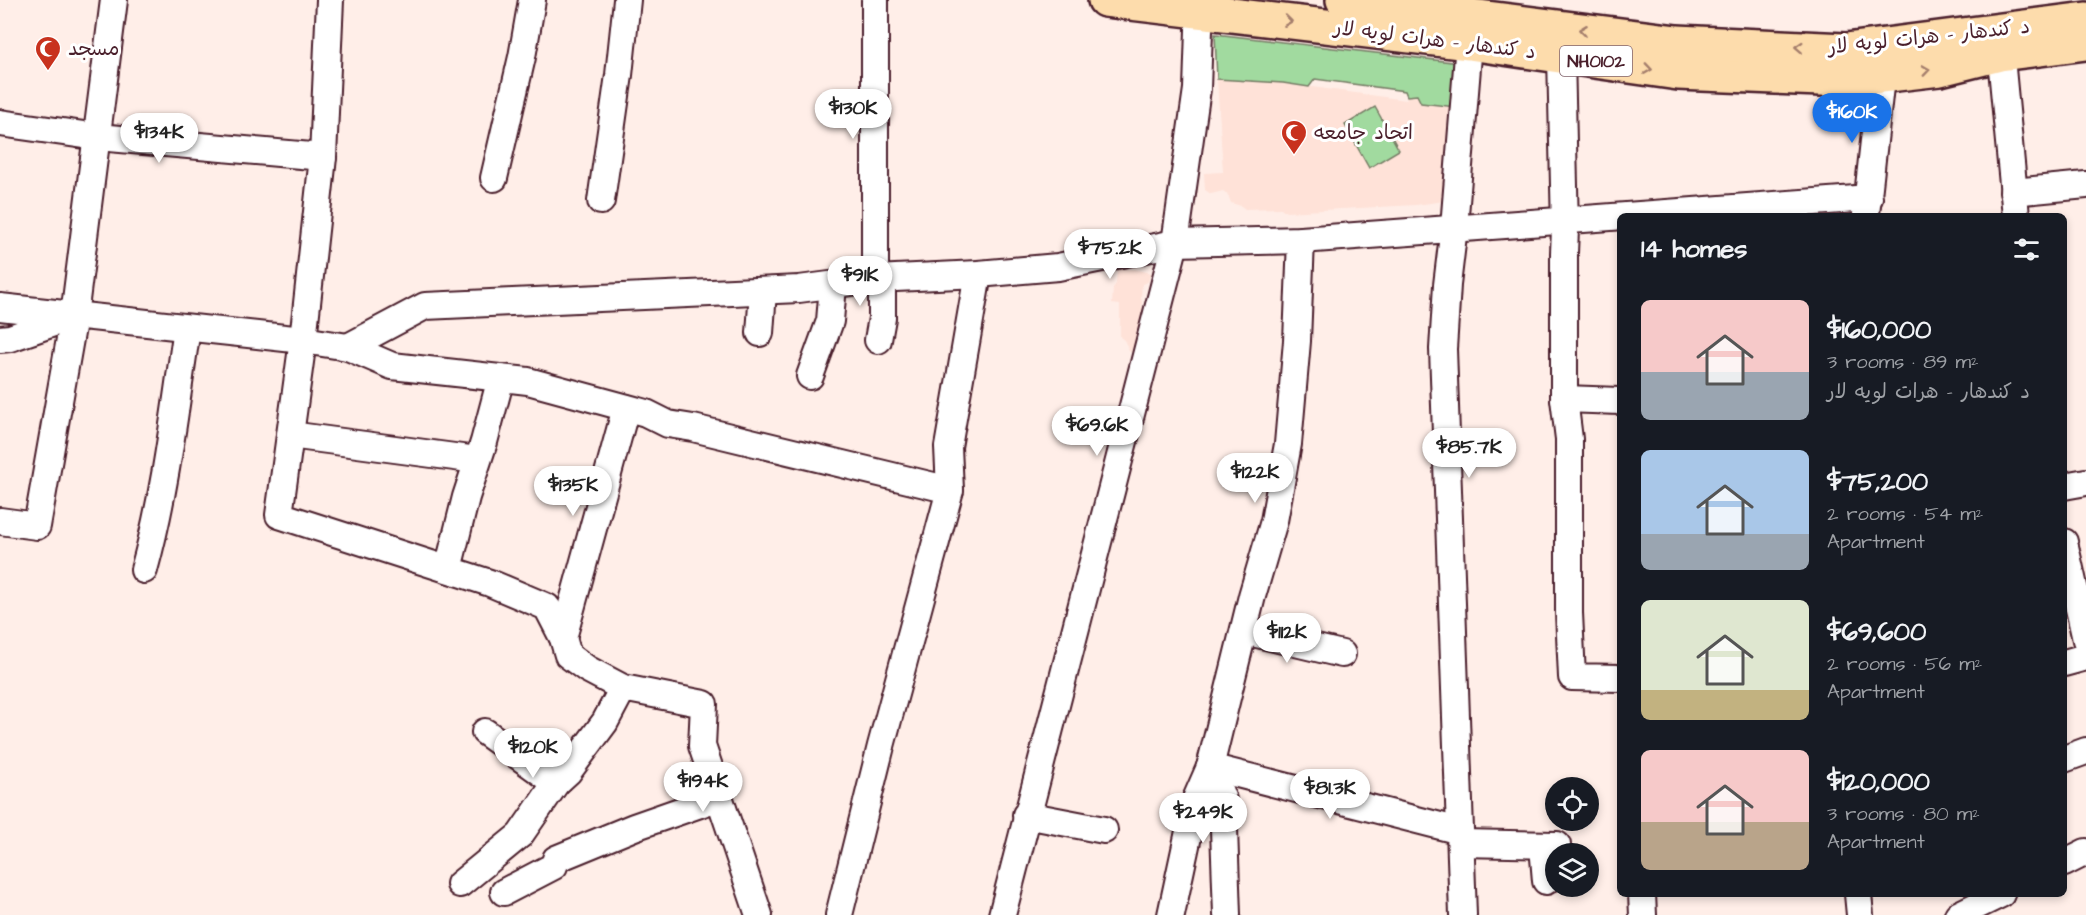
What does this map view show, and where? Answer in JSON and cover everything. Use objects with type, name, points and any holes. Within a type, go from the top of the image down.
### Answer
[{"type":"highway","name":"د کندهار - هرات لويه لار","points":[[1105,0],[1200,5],[1678,73],[1846,80],[1940,69],[1999,42],[2086,19]]},
{"type":"highway","name":"د کندهار - هرات لويه لار","points":[[1343,0],[1677,42],[1846,50],[1999,42],[2086,43]]},
{"type":"street","points":[[0,521],[37,526],[74,316],[114,0]]},
{"type":"street","points":[[330,0],[323,157],[303,340],[279,515],[490,582],[547,607],[563,638],[568,655],[587,669],[623,688],[704,704],[702,746],[759,915]]},
{"type":"street","points":[[494,178],[522,57],[532,0]]},
{"type":"street","points":[[601,201],[627,0]]},
{"type":"street","points":[[875,0],[878,279],[882,318],[878,340]]},
{"type":"street","points":[[1002,915],[1175,243],[1197,89],[1200,5]]},
{"type":"street","points":[[1999,42],[2015,204],[2086,185]]},
{"type":"street","points":[[1463,915],[1443,350],[1469,43]]},
{"type":"street","points":[[1561,56],[1564,399],[1569,439],[1569,613],[1572,677],[1617,678]]},
{"type":"street","points":[[1652,213],[1716,210],[1794,202],[1867,207],[1881,77]]},
{"type":"street","points":[[0,123],[98,137],[323,157]]},
{"type":"street","points":[[348,347],[425,306],[800,289],[878,279],[1058,267],[1175,243],[1301,240],[1617,215]]},
{"type":"street","points":[[1171,915],[1196,799],[1210,767],[1274,521],[1288,444],[1297,341],[1301,240]]},
{"type":"street","points":[[839,915],[881,746],[950,490],[948,447],[978,274]]},
{"type":"street","points":[[810,376],[830,321],[834,285]]},
{"type":"street","points":[[760,333],[763,291]]},
{"type":"street","points":[[0,307],[303,340],[348,347],[392,366],[528,381],[646,413],[668,424],[693,428],[950,490]]},
{"type":"street","points":[[0,339],[10,338],[74,316]]},
{"type":"street","points":[[144,570],[170,455],[187,328]]},
{"type":"street","points":[[448,570],[501,378]]},
{"type":"street","points":[[1564,399],[1617,401]]},
{"type":"street","points":[[563,638],[626,408]]},
{"type":"street","points":[[290,435],[477,460]]},
{"type":"street","points":[[2067,485],[2086,482]]},
{"type":"street","points":[[2067,555],[2086,639]]},
{"type":"street","points":[[1244,631],[1342,654]]},
{"type":"street","points":[[2067,662],[2086,657]]},
{"type":"street","points":[[460,884],[520,835],[556,783],[568,772],[605,722],[623,688]]},
{"type":"street","points":[[485,732],[556,783]]},
{"type":"street","points":[[2067,758],[2086,751]]},
{"type":"street","points":[[1210,767],[1461,837],[1545,845]]},
{"type":"street","points":[[1210,767],[1223,800],[1227,915]]},
{"type":"street","points":[[504,892],[554,866],[555,859],[634,827],[720,797]]},
{"type":"street","points":[[1026,815],[1104,830]]},
{"type":"street","points":[[2067,862],[2086,852]]},
{"type":"street","points":[[1642,897],[1643,915]]},
{"type":"street","points":[[1858,897],[1860,915]]},
{"type":"street","points":[[1958,915],[1995,897]]},
{"type":"shaded area","points":[[1217,79],[1283,83],[1406,100],[1407,96],[1418,95],[1421,103],[1456,107],[1445,201],[1416,205],[1286,212],[1281,208],[1245,209],[1231,203],[1228,195],[1223,191],[1211,194],[1205,190],[1204,173],[1223,172]]},
{"type":"shaded area","points":[[1117,269],[1135,269],[1151,273],[1148,282],[1142,284],[1143,310],[1137,353],[1130,352],[1120,337],[1120,305],[1112,304]]},
{"type":"green space","points":[[1215,34],[1460,63],[1456,107],[1421,103],[1417,95],[1407,96],[1405,91],[1315,79],[1309,87],[1217,79]]},
{"type":"green space","points":[[1375,107],[1399,150],[1369,168],[1345,125]]},
{"type":"place","name":"مسجد","points":[[48,72]]},
{"type":"place","name":"اتحاد جامعه","points":[[1294,156]]}]
